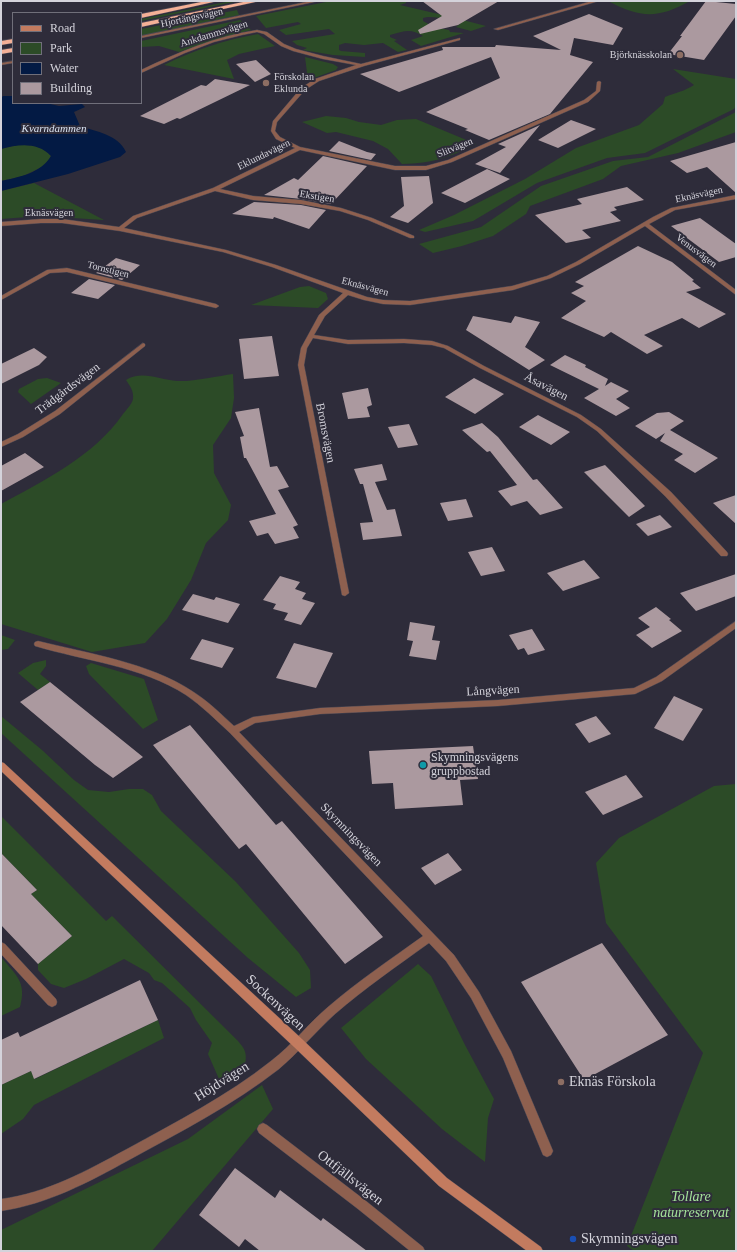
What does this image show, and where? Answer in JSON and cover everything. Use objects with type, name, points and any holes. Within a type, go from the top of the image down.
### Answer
[{"type":"highway","points":[[142,16],[215,1]]},
{"type":"highway","points":[[142,24],[257,1]]},
{"type":"highway","points":[[141,12],[155,8],[164,3]]},
{"type":"highway","points":[[2,43],[12,40]]},
{"type":"highway","points":[[1,52],[12,50]]},
{"type":"street","name":"Hjortängsvägen","points":[[142,37],[317,1]]},
{"type":"street","points":[[496,29],[597,1]]},
{"type":"street","name":"Ankdammsvägen","points":[[142,72],[176,55],[214,41],[257,31],[264,32],[282,46],[294,50],[362,65]]},
{"type":"street","name":"Eklundavägen","points":[[299,148],[278,138],[273,131],[275,122],[306,86],[325,77],[362,65],[458,39]]},
{"type":"street","points":[[1,64],[12,62]]},
{"type":"street","name":"Slitvägen","points":[[299,148],[395,168],[413,169],[430,167],[450,161],[586,101],[598,91],[599,82]]},
{"type":"street","name":"Eklundavägen","points":[[120,229],[128,222],[143,214],[215,189],[299,148]]},
{"type":"street","name":"Ekstigen","points":[[215,189],[253,198],[301,202],[341,210],[370,219],[412,237]]},
{"type":"street","name":"Eknäsvägen","points":[[1,224],[62,221],[120,229],[224,251],[274,266],[366,298],[394,303],[423,301],[513,288],[549,278],[655,218],[681,207],[736,197]]},
{"type":"street","name":"Venusvägen","points":[[644,224],[736,293]]},
{"type":"street","name":"Tornstigen","points":[[1,298],[49,271],[67,270],[216,306]]},
{"type":"street","name":"Bromsvägen","points":[[345,593],[301,365],[304,348],[312,336],[322,315],[348,292]]},
{"type":"street","name":"Åsavägen","points":[[312,336],[348,342],[404,341],[432,343],[446,347],[482,368],[579,416],[599,430],[668,494],[724,554]]},
{"type":"street","name":"Trädgårdsvägen","points":[[1,445],[41,424],[143,345]]},
{"type":"street","name":"Långvägen","points":[[233,731],[253,720],[320,711],[498,703],[635,691],[660,679],[736,624]]},
{"type":"street","name":"Skymningsvägen","points":[[38,644],[156,676],[181,688],[197,698],[233,731],[450,958],[475,995],[507,1055],[547,1151]]},
{"type":"street","name":"Sockenvägen","points":[[1,766],[298,1043],[443,1182],[537,1251]]},
{"type":"street","name":"Höjdvägen","points":[[1,1205],[31,1199],[60,1188],[98,1170],[157,1139],[234,1093],[268,1070],[356,990],[430,937]]},
{"type":"street","points":[[1,947],[52,1002]]},
{"type":"street","name":"Ottfjällsvägen","points":[[262,1129],[362,1205],[419,1251]]},
{"type":"green space","points":[[231,1],[239,1],[142,21],[142,19]]},
{"type":"green space","points":[[331,1],[406,1],[406,3],[400,5],[447,16],[441,18],[426,17],[423,18],[423,21],[434,27],[449,30],[450,32],[464,33],[421,46],[411,40],[423,36],[419,33],[411,31],[403,31],[390,35],[390,37],[397,40],[394,41],[407,50],[398,52],[383,43],[364,45],[345,43],[339,45],[339,50],[365,53],[365,57],[333,55],[303,50],[307,48],[297,45],[292,41],[335,34],[329,29],[286,35],[279,30],[301,24],[298,22],[266,28],[256,16]]},
{"type":"green space","points":[[608,1],[690,1],[668,11],[649,14],[630,11]]},
{"type":"green space","points":[[237,10],[239,15],[142,36],[142,29]]},
{"type":"green space","points":[[459,19],[486,26],[471,31],[456,27],[461,23],[455,22]]},
{"type":"green space","points":[[240,20],[251,30],[210,41],[179,52],[159,46],[142,47],[142,41]]},
{"type":"green space","points":[[258,34],[275,46],[239,54],[227,60],[234,79],[164,65],[210,46],[233,39]]},
{"type":"green space","points":[[305,57],[333,64],[338,67],[336,70],[308,80]]},
{"type":"green space","points":[[673,69],[736,79],[736,106],[734,109],[645,153],[607,158],[537,183],[473,221],[425,232],[419,230],[454,215],[525,179],[576,148],[639,125],[663,104],[665,97],[694,85]]},
{"type":"green space","points":[[736,112],[736,132],[678,153],[621,166],[603,179],[530,206],[526,214],[493,236],[433,253],[419,244],[481,227],[541,186],[613,161],[648,157]]},
{"type":"green space","points":[[326,116],[346,118],[359,122],[381,125],[397,120],[416,119],[476,144],[440,159],[402,164],[388,149],[373,141],[336,132],[327,133],[302,122]]},
{"type":"green space","points":[[17,145],[36,146],[51,156],[46,165],[23,176],[1,181],[1,149]]},
{"type":"green space","points":[[34,183],[104,220],[41,216],[1,219],[1,191]]},
{"type":"green space","points":[[309,286],[326,293],[328,299],[318,308],[251,305],[300,287]]},
{"type":"green space","points":[[233,374],[234,398],[231,418],[213,445],[214,473],[231,505],[228,520],[206,543],[191,580],[167,619],[145,643],[92,652],[1,624],[1,504],[68,466],[98,442],[111,429],[132,401],[132,391],[126,380],[138,376],[151,376],[183,381]]},
{"type":"green space","points":[[47,378],[61,383],[31,404],[18,392],[19,389],[38,379]]},
{"type":"green space","points":[[1,635],[15,640],[8,649],[1,650]]},
{"type":"green space","points":[[46,660],[46,666],[40,674],[50,682],[38,690],[18,673],[33,663]]},
{"type":"green space","points":[[91,663],[144,679],[158,720],[143,729],[89,674],[86,666]]},
{"type":"green space","points":[[1,716],[42,750],[74,780],[88,790],[109,792],[129,789],[143,789],[152,795],[161,811],[236,882],[299,953],[310,970],[311,988],[296,997],[248,958],[1,733]]},
{"type":"green space","name":"Tollare naturreservat","points":[[736,784],[736,1251],[634,1251],[627,1246],[703,1053],[606,923],[596,863],[619,838],[714,786]]},
{"type":"green space","points":[[1,816],[106,921],[112,916],[237,1040],[245,1052],[245,1066],[219,1079],[208,1054],[212,1043],[196,1020],[190,1008],[162,983],[154,980],[149,973],[124,959],[86,979],[64,988],[51,984],[38,970],[38,964],[72,936],[31,894],[37,890],[1,853]]},
{"type":"green space","points":[[1,957],[19,979],[22,998],[20,1007],[1,1016]]},
{"type":"green space","points":[[418,964],[431,976],[494,1099],[488,1118],[485,1162],[442,1129],[366,1059],[341,1028]]},
{"type":"green space","points":[[158,1020],[164,1038],[34,1105],[23,1119],[1,1134],[1,1085],[31,1071],[35,1079]]},
{"type":"green space","points":[[262,1085],[273,1109],[152,1251],[1,1251],[1,1230],[188,1139]]},
{"type":"water","name":"Kvarndammen","points":[[3,96],[12,96],[12,104],[50,104],[59,106],[82,104],[85,107],[74,112],[80,126],[112,137],[118,141],[126,152],[120,157],[68,174],[1,191],[1,181],[23,176],[42,167],[51,156],[40,148],[28,145],[1,149],[1,98]]},
{"type":"building","points":[[422,1],[499,1],[458,25],[420,34],[418,30],[442,16]]},
{"type":"building","points":[[706,1],[736,4],[736,16],[704,60],[668,54],[682,36],[680,36]]},
{"type":"building","points":[[589,14],[623,28],[613,45],[574,38],[570,55],[593,62],[550,114],[489,140],[465,130],[468,129],[426,112],[500,78],[491,57],[399,92],[360,74],[443,50],[442,47],[495,47],[496,45],[561,50],[533,36]]},
{"type":"building","points":[[256,60],[271,74],[255,82],[236,64]]},
{"type":"building","points":[[215,79],[250,85],[180,119],[177,118],[164,124],[140,116],[201,85],[206,86]]},
{"type":"building","points":[[571,120],[596,129],[558,148],[538,140]]},
{"type":"building","points":[[540,125],[500,173],[475,164],[506,147],[498,144]]},
{"type":"building","points":[[339,141],[376,154],[371,160],[329,151]]},
{"type":"building","points":[[736,142],[736,193],[707,167],[687,173],[670,161]]},
{"type":"building","points":[[323,156],[367,166],[331,204],[264,195],[294,178],[298,180]]},
{"type":"building","points":[[487,169],[510,179],[465,203],[441,193]]},
{"type":"building","points":[[429,176],[433,203],[408,223],[390,217],[404,206],[401,177]]},
{"type":"building","points":[[627,187],[644,200],[614,207],[617,210],[610,212],[621,221],[582,230],[591,238],[566,243],[535,215],[582,204],[577,199]]},
{"type":"building","points":[[254,202],[301,205],[326,210],[309,229],[274,217],[273,219],[232,214]]},
{"type":"building","points":[[700,218],[736,244],[736,257],[719,262],[671,226]]},
{"type":"building","points":[[638,246],[672,262],[694,280],[692,281],[701,288],[686,292],[726,314],[699,328],[682,318],[644,335],[663,346],[647,354],[611,332],[604,337],[561,318],[586,301],[571,293],[584,286],[575,282]]},
{"type":"building","points":[[116,258],[140,265],[122,280],[96,273]]},
{"type":"building","points":[[89,279],[115,285],[98,299],[71,293]]},
{"type":"building","points":[[473,316],[511,323],[515,316],[540,322],[525,347],[545,360],[529,370],[466,330]]},
{"type":"building","points":[[272,336],[279,376],[244,379],[239,339]]},
{"type":"building","points":[[34,348],[47,357],[39,365],[1,384],[1,364]]},
{"type":"building","points":[[565,355],[586,365],[585,367],[608,379],[605,386],[611,382],[629,391],[616,399],[630,408],[616,416],[584,398],[599,389],[550,365]]},
{"type":"building","points":[[474,378],[504,394],[475,414],[445,397]]},
{"type":"building","points":[[368,388],[372,405],[367,407],[370,417],[348,419],[342,393]]},
{"type":"building","points":[[259,408],[270,467],[277,466],[289,487],[278,490],[298,525],[293,527],[299,538],[275,544],[268,533],[257,536],[249,521],[276,514],[246,458],[244,458],[240,437],[244,436],[235,412]]},
{"type":"building","points":[[669,412],[684,421],[670,430],[718,458],[695,473],[674,460],[683,454],[660,441],[665,433],[656,439],[635,426],[657,413]]},
{"type":"building","points":[[538,415],[570,432],[551,445],[519,427]]},
{"type":"building","points":[[482,423],[498,437],[533,480],[537,479],[563,508],[540,515],[527,501],[511,506],[498,491],[517,485],[490,451],[487,452],[462,430]]},
{"type":"building","points":[[409,424],[418,445],[398,448],[388,427]]},
{"type":"building","points":[[25,453],[44,467],[1,491],[1,466]]},
{"type":"building","points":[[382,464],[387,480],[375,482],[387,510],[395,509],[402,536],[363,540],[360,523],[373,522],[363,484],[360,484],[354,469]]},
{"type":"building","points":[[605,465],[645,506],[629,517],[584,472]]},
{"type":"building","points":[[736,495],[736,524],[713,503]]},
{"type":"building","points":[[466,499],[473,517],[448,521],[440,503]]},
{"type":"building","points":[[660,515],[672,527],[648,536],[636,524]]},
{"type":"building","points":[[492,547],[505,571],[481,576],[468,552]]},
{"type":"building","points":[[584,560],[600,578],[563,591],[547,573]]},
{"type":"building","points":[[736,574],[736,596],[696,611],[680,593]]},
{"type":"building","points":[[280,576],[300,582],[295,589],[306,593],[302,599],[315,603],[301,625],[284,620],[288,613],[273,609],[276,604],[263,600]]},
{"type":"building","points":[[193,594],[214,600],[216,597],[240,604],[228,623],[182,610]]},
{"type":"building","points":[[656,607],[671,619],[669,620],[682,631],[652,648],[636,635],[650,627],[638,618]]},
{"type":"building","points":[[410,622],[435,626],[432,640],[440,641],[436,660],[409,656],[413,641],[407,640]]},
{"type":"building","points":[[532,629],[545,650],[528,655],[524,648],[518,650],[509,635]]},
{"type":"building","points":[[202,639],[234,648],[222,668],[190,659]]},
{"type":"building","points":[[294,643],[333,653],[316,688],[276,678]]},
{"type":"building","points":[[50,682],[143,757],[113,778],[95,765],[20,702]]},
{"type":"building","points":[[674,696],[703,709],[683,741],[654,728]]},
{"type":"building","points":[[596,716],[611,734],[589,743],[575,724]]},
{"type":"building","points":[[190,725],[276,825],[282,821],[383,937],[345,964],[246,844],[239,849],[153,745]]},
{"type":"building","name":"Skymningsvägens gruppbostad","points":[[473,746],[478,779],[460,780],[463,805],[395,809],[393,783],[372,784],[369,751]]},
{"type":"building","points":[[626,775],[643,797],[603,815],[585,792]]},
{"type":"building","points":[[1,853],[37,890],[31,894],[72,936],[38,964],[1,925]]},
{"type":"building","points":[[448,853],[462,870],[435,885],[421,868]]},
{"type":"building","points":[[602,943],[668,1035],[584,1080],[521,982]]},
{"type":"building","points":[[140,980],[158,1020],[34,1079],[31,1071],[1,1085],[1,1040],[18,1032],[20,1037]]},
{"type":"building","points":[[235,1168],[275,1198],[280,1190],[321,1221],[323,1218],[367,1251],[260,1251],[245,1239],[239,1247],[199,1215]]},
{"type":"place","name":"Björknässkolan","points":[[680,55]]},
{"type":"place","name":"Förskolan Eklunda","points":[[266,83]]},
{"type":"place","name":"Skymningsvägens gruppbostad","points":[[423,765]]},
{"type":"place","name":"Eknäs Förskola","points":[[561,1082]]},
{"type":"place","name":"Skymningsvägen","points":[[573,1239]]}]
